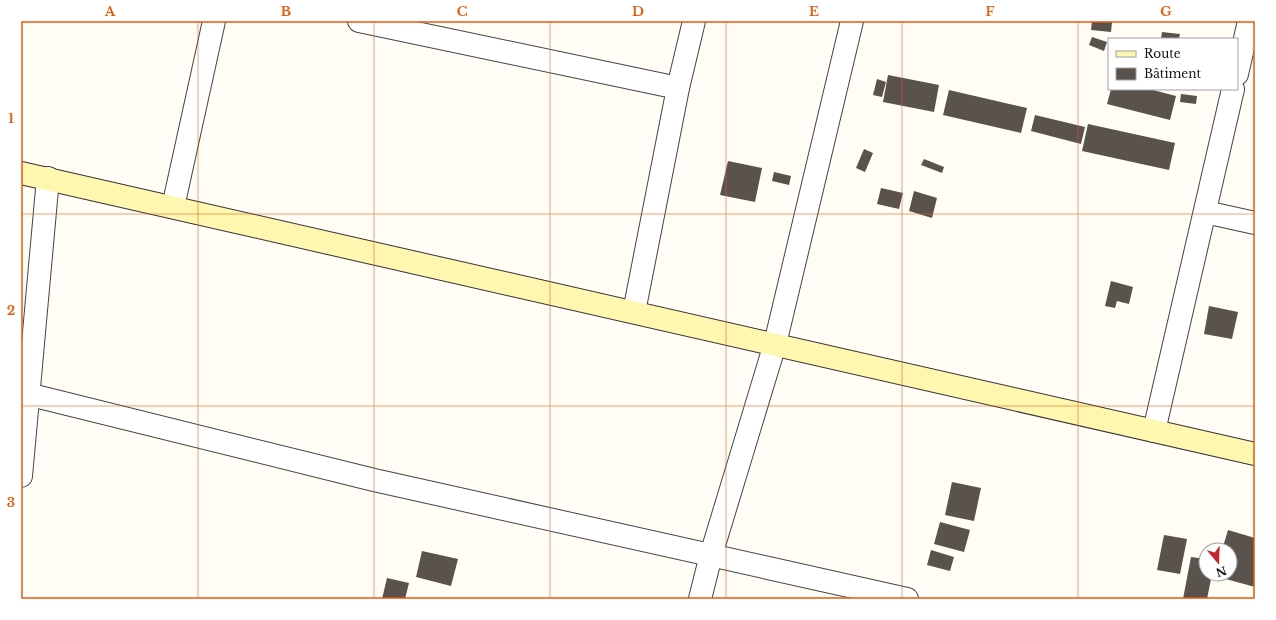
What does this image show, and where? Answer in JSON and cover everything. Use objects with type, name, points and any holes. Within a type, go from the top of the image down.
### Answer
[{"type":"street","points":[[173,207],[214,21]]},
{"type":"street","points":[[362,21],[678,88]]},
{"type":"street","points":[[634,312],[678,88],[694,21]]},
{"type":"street","points":[[700,599],[711,555],[775,344],[852,21]]},
{"type":"street","points":[[1238,70],[1249,21]]},
{"type":"street","points":[[1154,431],[1234,90]]},
{"type":"street","points":[[21,173],[1255,454]]},
{"type":"street","points":[[21,476],[24,392],[48,178]]},
{"type":"street","points":[[1205,212],[1255,223]]},
{"type":"street","points":[[24,392],[374,480],[907,599]]},
{"type":"building","points":[[1092,21],[1112,22],[1111,32],[1091,30]]},
{"type":"building","points":[[1162,32],[1180,34],[1179,38],[1161,38]]},
{"type":"building","points":[[1092,37],[1107,42],[1104,51],[1089,45]]},
{"type":"building","points":[[888,75],[939,85],[934,112],[883,102]]},
{"type":"building","points":[[877,79],[886,82],[882,97],[873,95]]},
{"type":"building","points":[[949,90],[1027,108],[1021,133],[943,115]]},
{"type":"building","points":[[1111,90],[1153,90],[1176,96],[1170,120],[1107,104]]},
{"type":"building","points":[[1181,94],[1197,96],[1196,104],[1180,102]]},
{"type":"building","points":[[1035,115],[1085,127],[1081,144],[1031,131]]},
{"type":"building","points":[[1088,124],[1175,143],[1169,170],[1082,151]]},
{"type":"building","points":[[864,149],[873,153],[865,172],[856,168]]},
{"type":"building","points":[[924,159],[944,167],[942,173],[921,165]]},
{"type":"building","points":[[728,161],[762,168],[755,202],[720,195]]},
{"type":"building","points":[[774,172],[791,176],[789,185],[772,181]]},
{"type":"building","points":[[881,188],[903,193],[899,209],[877,204]]},
{"type":"building","points":[[914,191],[937,198],[932,218],[909,211]]},
{"type":"building","points":[[1111,281],[1133,287],[1129,304],[1117,301],[1115,308],[1105,306]]},
{"type":"building","points":[[1209,306],[1238,312],[1232,339],[1204,334]]},
{"type":"building","points":[[952,482],[981,488],[974,521],[945,515]]},
{"type":"building","points":[[940,522],[970,530],[964,552],[934,544]]},
{"type":"building","points":[[1228,530],[1255,538],[1255,587],[1237,582],[1238,542],[1224,542]]},
{"type":"building","points":[[1164,535],[1187,539],[1180,574],[1157,570]]},
{"type":"building","points":[[931,550],[954,557],[950,571],[927,565]]},
{"type":"building","points":[[422,551],[458,559],[451,586],[416,577]]},
{"type":"building","points":[[1191,557],[1198,558],[1198,582],[1210,582],[1207,599],[1183,599]]},
{"type":"building","points":[[387,578],[409,583],[405,599],[382,599]]}]
